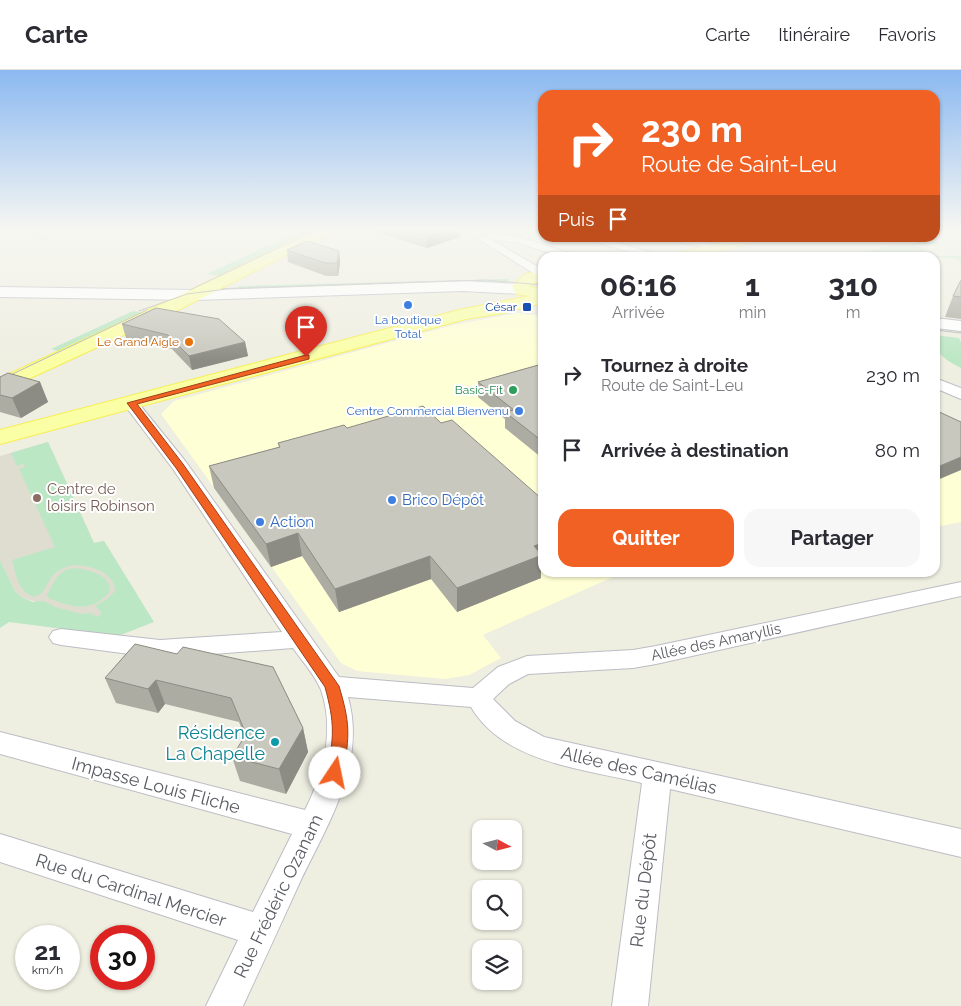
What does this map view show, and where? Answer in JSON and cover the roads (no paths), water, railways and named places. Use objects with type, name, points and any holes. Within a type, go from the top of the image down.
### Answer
[{"type":"main road","points":[[213,286],[238,274]]},
{"type":"main road","points":[[0,370],[171,290],[213,286],[498,277],[530,283]]},
{"type":"main road","points":[[0,292],[463,286],[530,283]]},
{"type":"main road","points":[[0,437],[471,313],[517,298],[530,283]]},
{"type":"main road","points":[[0,386],[171,290]]},
{"type":"main road","points":[[471,313],[503,308],[538,299]]},
{"type":"street","points":[[940,324],[961,326]]},
{"type":"street","points":[[940,384],[961,394]]},
{"type":"street","name":"Rue Frédéric Ozanam","points":[[131,403],[180,466],[332,686],[339,712],[341,739],[335,773],[313,826],[224,1006]]},
{"type":"street","name":"Allée des Amaryllis","points":[[480,698],[496,680],[512,670],[527,665],[576,660],[617,660],[656,655],[961,589]]},
{"type":"street","points":[[61,637],[160,649],[298,639]]},
{"type":"street","points":[[332,686],[480,698]]},
{"type":"street","name":"Allée des Camélias","points":[[480,698],[488,713],[500,725],[525,742],[542,748],[961,843]]},
{"type":"street","name":"Impasse Louis Fliche","points":[[0,743],[313,826]]},
{"type":"street","name":"Rue du Dépôt","points":[[630,1006],[656,774]]},
{"type":"street","name":"Rue du Cardinal Mercier","points":[[0,848],[261,931]]},
{"type":"tram line","points":[[190,290],[224,274]]},
{"type":"tram line","points":[[139,311],[187,294],[227,289],[486,280],[538,285]]},
{"type":"tram line","points":[[0,380],[147,310]]},
{"type":"tram line","points":[[940,331],[961,333]]},
{"type":"place","name":"La boutique Total","points":[[408,305]]},
{"type":"place","name":"César","points":[[527,307]]},
{"type":"place","name":"Le Grand Aigle","points":[[189,342]]},
{"type":"place","name":"Basic-Fit","points":[[513,390]]},
{"type":"place","name":"Centre Commercial Bienvenu","points":[[519,411]]},
{"type":"place","name":"Centre de loisirs Robinson","points":[[37,498]]},
{"type":"place","name":"Brico Dépôt","points":[[392,500]]},
{"type":"place","name":"Action","points":[[260,522]]},
{"type":"place","name":"Résidence La Chapelle","points":[[275,742]]}]
